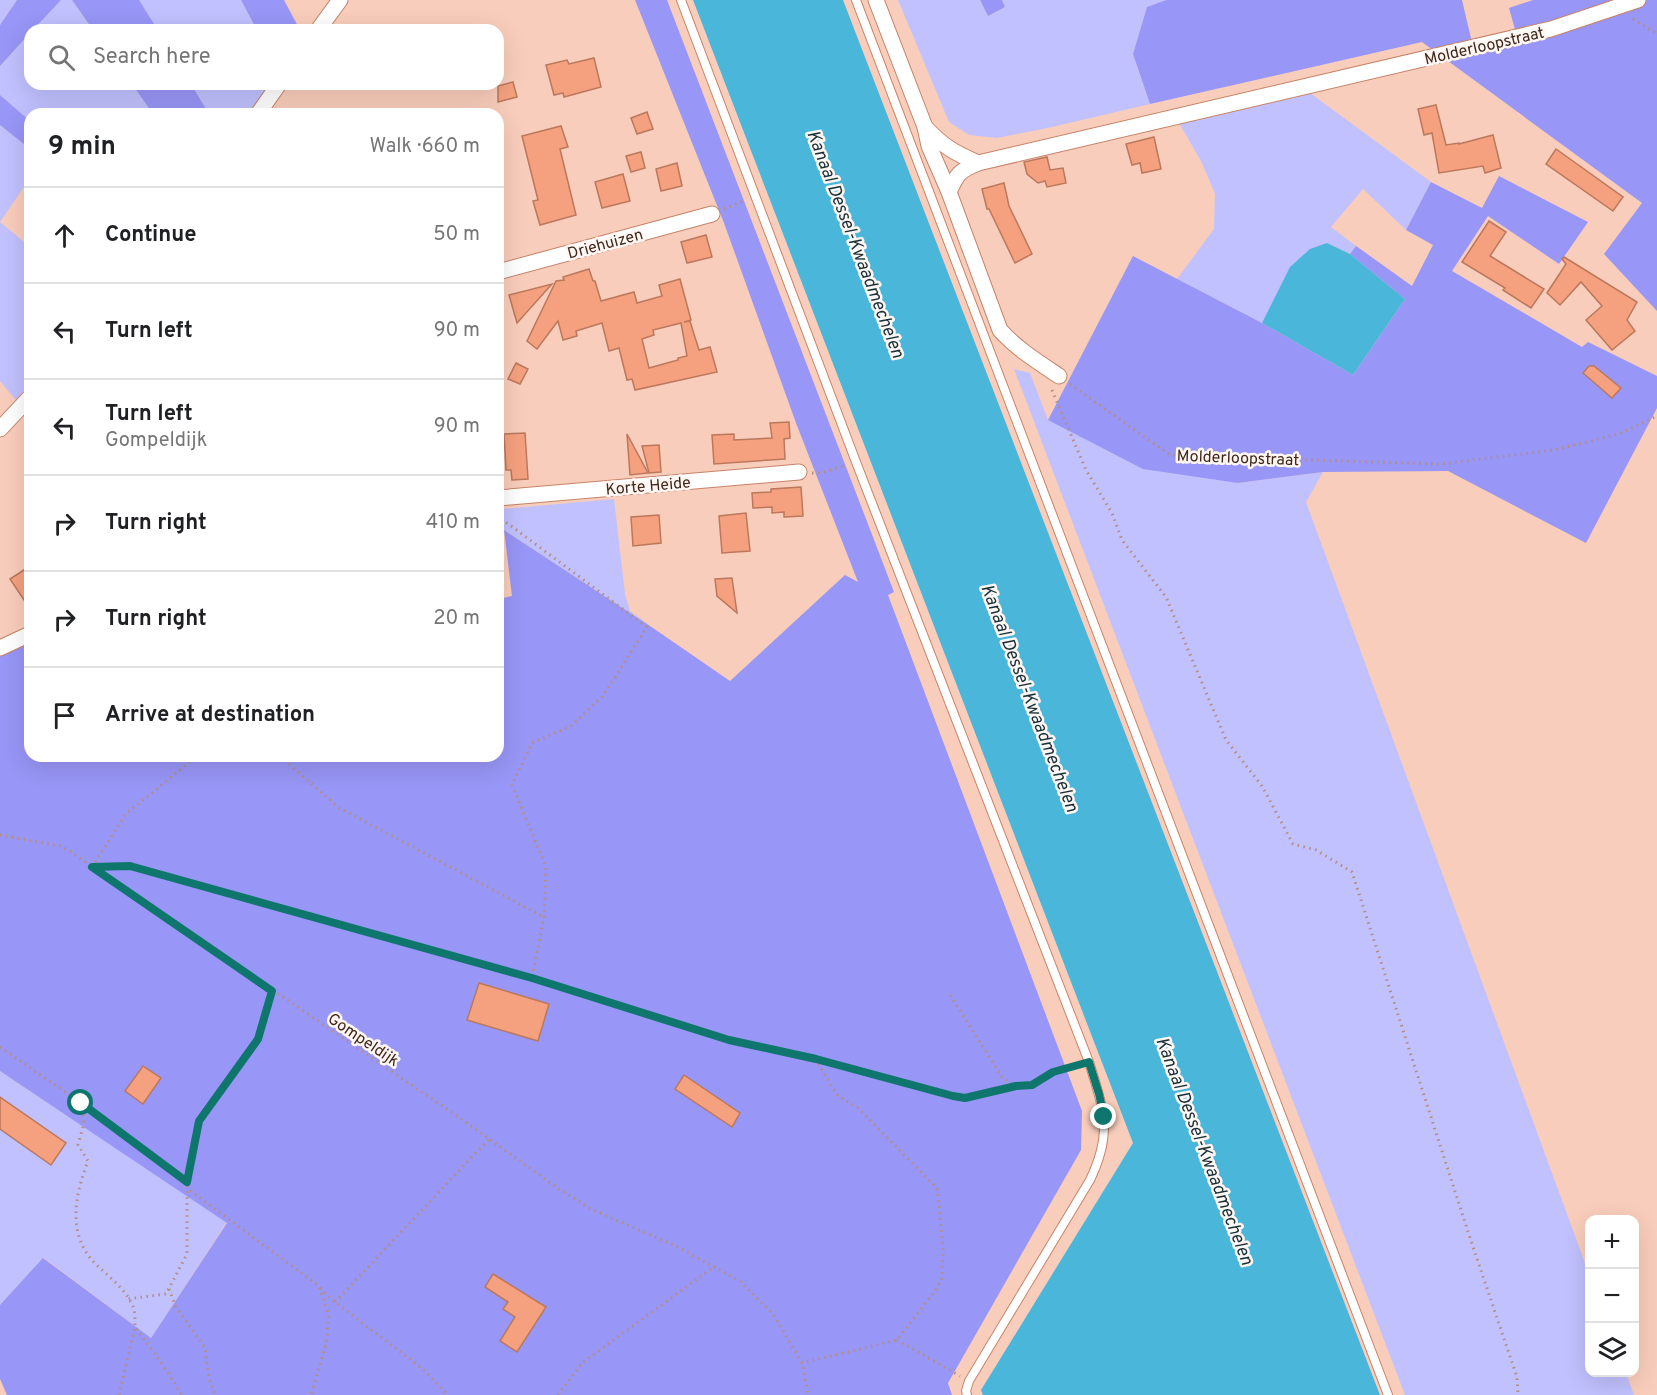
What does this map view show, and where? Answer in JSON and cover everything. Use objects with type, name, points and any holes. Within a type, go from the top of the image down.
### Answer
[{"type":"street","points":[[322,24],[340,0]]},
{"type":"street","points":[[876,0],[1000,330],[1012,342],[1059,376]]},
{"type":"street","name":"Molderloopstraat","points":[[949,192],[955,177],[963,169],[978,163],[1551,29],[1638,0]]},
{"type":"street","points":[[262,108],[275,90]]},
{"type":"street","points":[[925,127],[940,144],[978,163]]},
{"type":"street","name":"Driehuizen","points":[[504,270],[712,214]]},
{"type":"street","points":[[3,424],[24,403]]},
{"type":"street","name":"Korte Heide","points":[[504,497],[799,472]]},
{"type":"street","points":[[0,648],[24,637]]},
{"type":"lane","points":[[681,0],[856,462],[1089,1062],[1104,1117],[1105,1133],[1099,1160],[1090,1180],[969,1381],[967,1395]]},
{"type":"lane","points":[[855,0],[1388,1395]]},
{"type":"path","points":[[1617,8],[1657,34]]},
{"type":"path","points":[[712,214],[756,196]]},
{"type":"path","points":[[1041,364],[1086,470],[1112,513],[1122,540],[1166,597],[1226,740],[1262,786],[1293,844],[1316,850],[1352,872],[1517,1377],[1518,1395]]},
{"type":"path","name":"Molderloopstraat","points":[[1059,376],[1170,455],[1180,456],[1441,464],[1554,450],[1619,434],[1657,416]]},
{"type":"path","points":[[799,472],[821,473],[856,462]]},
{"type":"path","points":[[504,521],[647,627],[603,696],[571,726],[532,743],[512,785],[546,867],[544,916],[532,978]]},
{"type":"path","points":[[92,867],[125,815],[189,762]]},
{"type":"path","points":[[287,762],[338,807],[544,916]]},
{"type":"path","name":"Gompeldijk","points":[[0,835],[60,846],[559,1189],[593,1210],[715,1266],[740,1281],[773,1314],[802,1364],[808,1395]]},
{"type":"path","points":[[92,867],[130,866],[532,978],[729,1040],[816,1059],[953,1096],[965,1098],[1016,1086],[1032,1085],[1053,1072],[1089,1062]]},
{"type":"path","points":[[128,1299],[166,1294],[187,1254],[187,1182],[199,1121],[258,1039],[272,991]]},
{"type":"path","points":[[950,995],[1002,1077],[1016,1086]]},
{"type":"path","points":[[0,1047],[81,1103],[187,1182],[192,1192],[319,1286],[335,1302],[424,1370],[448,1395]]},
{"type":"path","points":[[802,1364],[897,1340],[935,1291],[942,1278],[944,1245],[937,1188],[858,1108],[838,1096],[816,1059]]},
{"type":"path","points":[[81,1103],[84,1123],[78,1145],[88,1161],[80,1184],[75,1214],[81,1243],[91,1259],[116,1282],[134,1310],[135,1327],[119,1395]]},
{"type":"path","points":[[335,1302],[489,1139]]},
{"type":"path","points":[[558,1395],[582,1363],[715,1266]]},
{"type":"path","points":[[311,1395],[326,1344],[329,1316],[319,1286]]},
{"type":"path","points":[[169,1288],[176,1307],[205,1348],[209,1377],[215,1395]]},
{"type":"path","points":[[135,1327],[182,1395]]},
{"type":"path","points":[[897,1340],[969,1381]]},
{"type":"shaded area","points":[[0,0],[17,0],[0,25]]},
{"type":"shaded area","points":[[17,0],[61,0],[39,24],[24,24],[24,40],[0,66],[0,25]]},
{"type":"shaded area","points":[[61,0],[72,0],[89,24],[39,24]]},
{"type":"shaded area","points":[[72,0],[139,0],[154,24],[89,24]]},
{"type":"shaded area","points":[[139,0],[241,0],[254,24],[154,24]]},
{"type":"shaded area","points":[[241,0],[284,0],[297,24],[254,24]]},
{"type":"shaded area","points":[[635,0],[667,0],[894,592],[888,595],[1082,1111],[1081,1150],[948,1383],[952,1395],[7,1395],[0,1379],[0,1305],[43,1258],[151,1338],[227,1223],[0,1071],[0,655],[24,644],[24,762],[504,762],[504,598],[512,596],[504,530],[730,681],[845,575],[858,582],[796,423],[724,223]]},
{"type":"shaded area","points":[[898,0],[980,0],[988,16],[1005,7],[1002,0],[1166,0],[1147,7],[1133,54],[1150,104],[997,138],[969,135],[949,122]]},
{"type":"shaded area","points":[[980,0],[1002,0],[1005,7],[988,16]]},
{"type":"shaded area","points":[[1166,0],[1462,0],[1474,51],[1518,40],[1509,8],[1533,0],[1657,0],[1657,311],[1604,254],[1642,203],[1422,42],[1150,104],[1133,54],[1147,7]]},
{"type":"shaded area","points":[[24,40],[24,90],[136,90],[149,108],[24,108],[24,116],[0,95],[0,66]]},
{"type":"shaded area","points":[[136,90],[195,90],[205,108],[149,108]]},
{"type":"shaded area","points":[[195,90],[265,90],[252,108],[205,108]]},
{"type":"shaded area","points":[[1306,90],[1431,182],[1406,230],[1363,189],[1331,227],[1356,246],[1350,254],[1327,243],[1276,298],[1262,323],[1177,279],[1214,229],[1215,194],[1202,163],[1178,121]]},
{"type":"shaded area","points":[[0,95],[24,116],[24,144],[0,125]]},
{"type":"shaded area","points":[[0,125],[24,144],[24,187],[0,222]]},
{"type":"shaded area","points":[[1499,176],[1588,222],[1559,264],[1488,216],[1452,271],[1582,347],[1588,342],[1657,376],[1657,408],[1586,543],[1448,471],[1323,472],[1238,483],[1143,469],[1048,420],[1133,256],[1262,323],[1353,375],[1405,299],[1350,254],[1356,246],[1412,286],[1433,245],[1406,230],[1431,182],[1482,208]]},
{"type":"shaded area","points":[[0,222],[24,242],[24,390],[16,400],[0,381]]},
{"type":"shaded area","points":[[1014,369],[1030,373],[1048,420],[1238,483],[1323,472],[1306,502],[1585,1263],[1585,1377],[1627,1377],[1634,1395],[1405,1395]]},
{"type":"shaded area","points":[[614,499],[625,594],[630,611],[653,628],[504,530],[504,509]]},
{"type":"shaded area","points":[[0,1071],[227,1222],[151,1338],[44,1258],[0,1305]]},
{"type":"water","name":"Kanaal Dessel-Kwaadmechelen","points":[[693,0],[843,0],[1380,1395],[983,1395],[981,1390],[1133,1143]]},
{"type":"water","points":[[1327,243],[1350,254],[1405,299],[1353,375],[1262,323],[1290,267],[1310,249]]},
{"type":"building","points":[[594,58],[601,87],[564,97],[563,93],[554,95],[546,65],[567,60],[569,64]]},
{"type":"building","points":[[513,82],[517,97],[498,102],[498,90],[504,90],[504,84]]},
{"type":"building","points":[[1436,105],[1446,145],[1493,135],[1501,168],[1485,173],[1483,166],[1439,173],[1432,133],[1424,135],[1418,109]]},
{"type":"building","points":[[647,112],[653,129],[637,134],[631,118]]},
{"type":"building","points":[[561,126],[568,147],[560,149],[576,215],[540,225],[533,201],[538,200],[522,136]]},
{"type":"building","points":[[1154,137],[1161,169],[1142,173],[1140,163],[1132,165],[1126,144]]},
{"type":"building","points":[[1556,149],[1623,197],[1613,211],[1546,164]]},
{"type":"building","points":[[641,152],[645,168],[631,172],[626,156]]},
{"type":"building","points":[[1047,157],[1050,170],[1063,168],[1066,183],[1047,187],[1045,181],[1038,183],[1027,174],[1024,162]]},
{"type":"building","points":[[677,163],[682,186],[661,191],[656,169]]},
{"type":"building","points":[[623,174],[630,201],[602,208],[595,182]]},
{"type":"building","points":[[1004,183],[1009,206],[1032,254],[1015,263],[987,209],[982,189]]},
{"type":"building","points":[[1489,221],[1506,232],[1490,256],[1544,289],[1531,308],[1503,290],[1505,288],[1462,262]]},
{"type":"building","points":[[706,235],[712,257],[687,263],[681,242]]},
{"type":"building","points":[[1564,257],[1637,302],[1627,320],[1635,331],[1612,350],[1586,320],[1602,306],[1581,282],[1560,305],[1547,293],[1566,264],[1562,259]]},
{"type":"building","points":[[589,269],[601,301],[634,292],[637,303],[662,296],[659,285],[680,279],[691,320],[684,322],[690,321],[699,350],[710,347],[717,372],[635,390],[632,379],[627,380],[619,348],[609,351],[602,323],[576,331],[577,336],[563,340],[558,321],[537,349],[527,341],[556,281],[564,280],[563,277]],"holes":[[[681,323],[687,356],[649,368],[642,339],[654,335],[653,330]]]},
{"type":"building","points":[[552,284],[517,323],[509,295]]},
{"type":"building","points":[[516,363],[528,369],[520,384],[508,379]]},
{"type":"building","points":[[1589,366],[1594,366],[1621,388],[1612,398],[1583,373]]},
{"type":"building","points":[[789,422],[790,438],[784,439],[785,459],[714,464],[712,435],[734,434],[734,440],[772,438],[770,423]]},
{"type":"building","points":[[525,433],[528,479],[512,480],[511,470],[506,470],[504,434]]},
{"type":"building","points":[[627,434],[648,473],[630,475]]},
{"type":"building","points":[[659,445],[661,472],[649,473],[642,446]]},
{"type":"building","points":[[801,487],[803,516],[784,517],[784,512],[772,513],[772,507],[753,508],[752,493]]},
{"type":"building","points":[[746,513],[750,551],[722,553],[719,516]]},
{"type":"building","points":[[659,515],[661,543],[633,546],[631,517]]},
{"type":"building","points":[[24,570],[24,600],[10,579]]},
{"type":"building","points":[[732,578],[737,613],[717,596],[715,579]]},
{"type":"building","points":[[479,983],[549,1004],[538,1041],[467,1020]]},
{"type":"building","points":[[143,1066],[161,1078],[143,1104],[125,1091]]},
{"type":"building","points":[[684,1075],[740,1113],[732,1127],[675,1089]]},
{"type":"building","points":[[0,1097],[66,1143],[51,1165],[0,1129]]},
{"type":"building","points":[[493,1274],[546,1307],[517,1352],[500,1341],[515,1317],[503,1309],[508,1302],[485,1287]]},
{"type":"route","points":[[81,1103],[187,1182],[199,1121],[258,1039],[272,991],[92,867],[130,866],[532,978],[729,1040],[816,1059],[953,1096],[965,1098],[1016,1086],[1032,1085],[1053,1072],[1089,1062],[1104,1117]]}]
